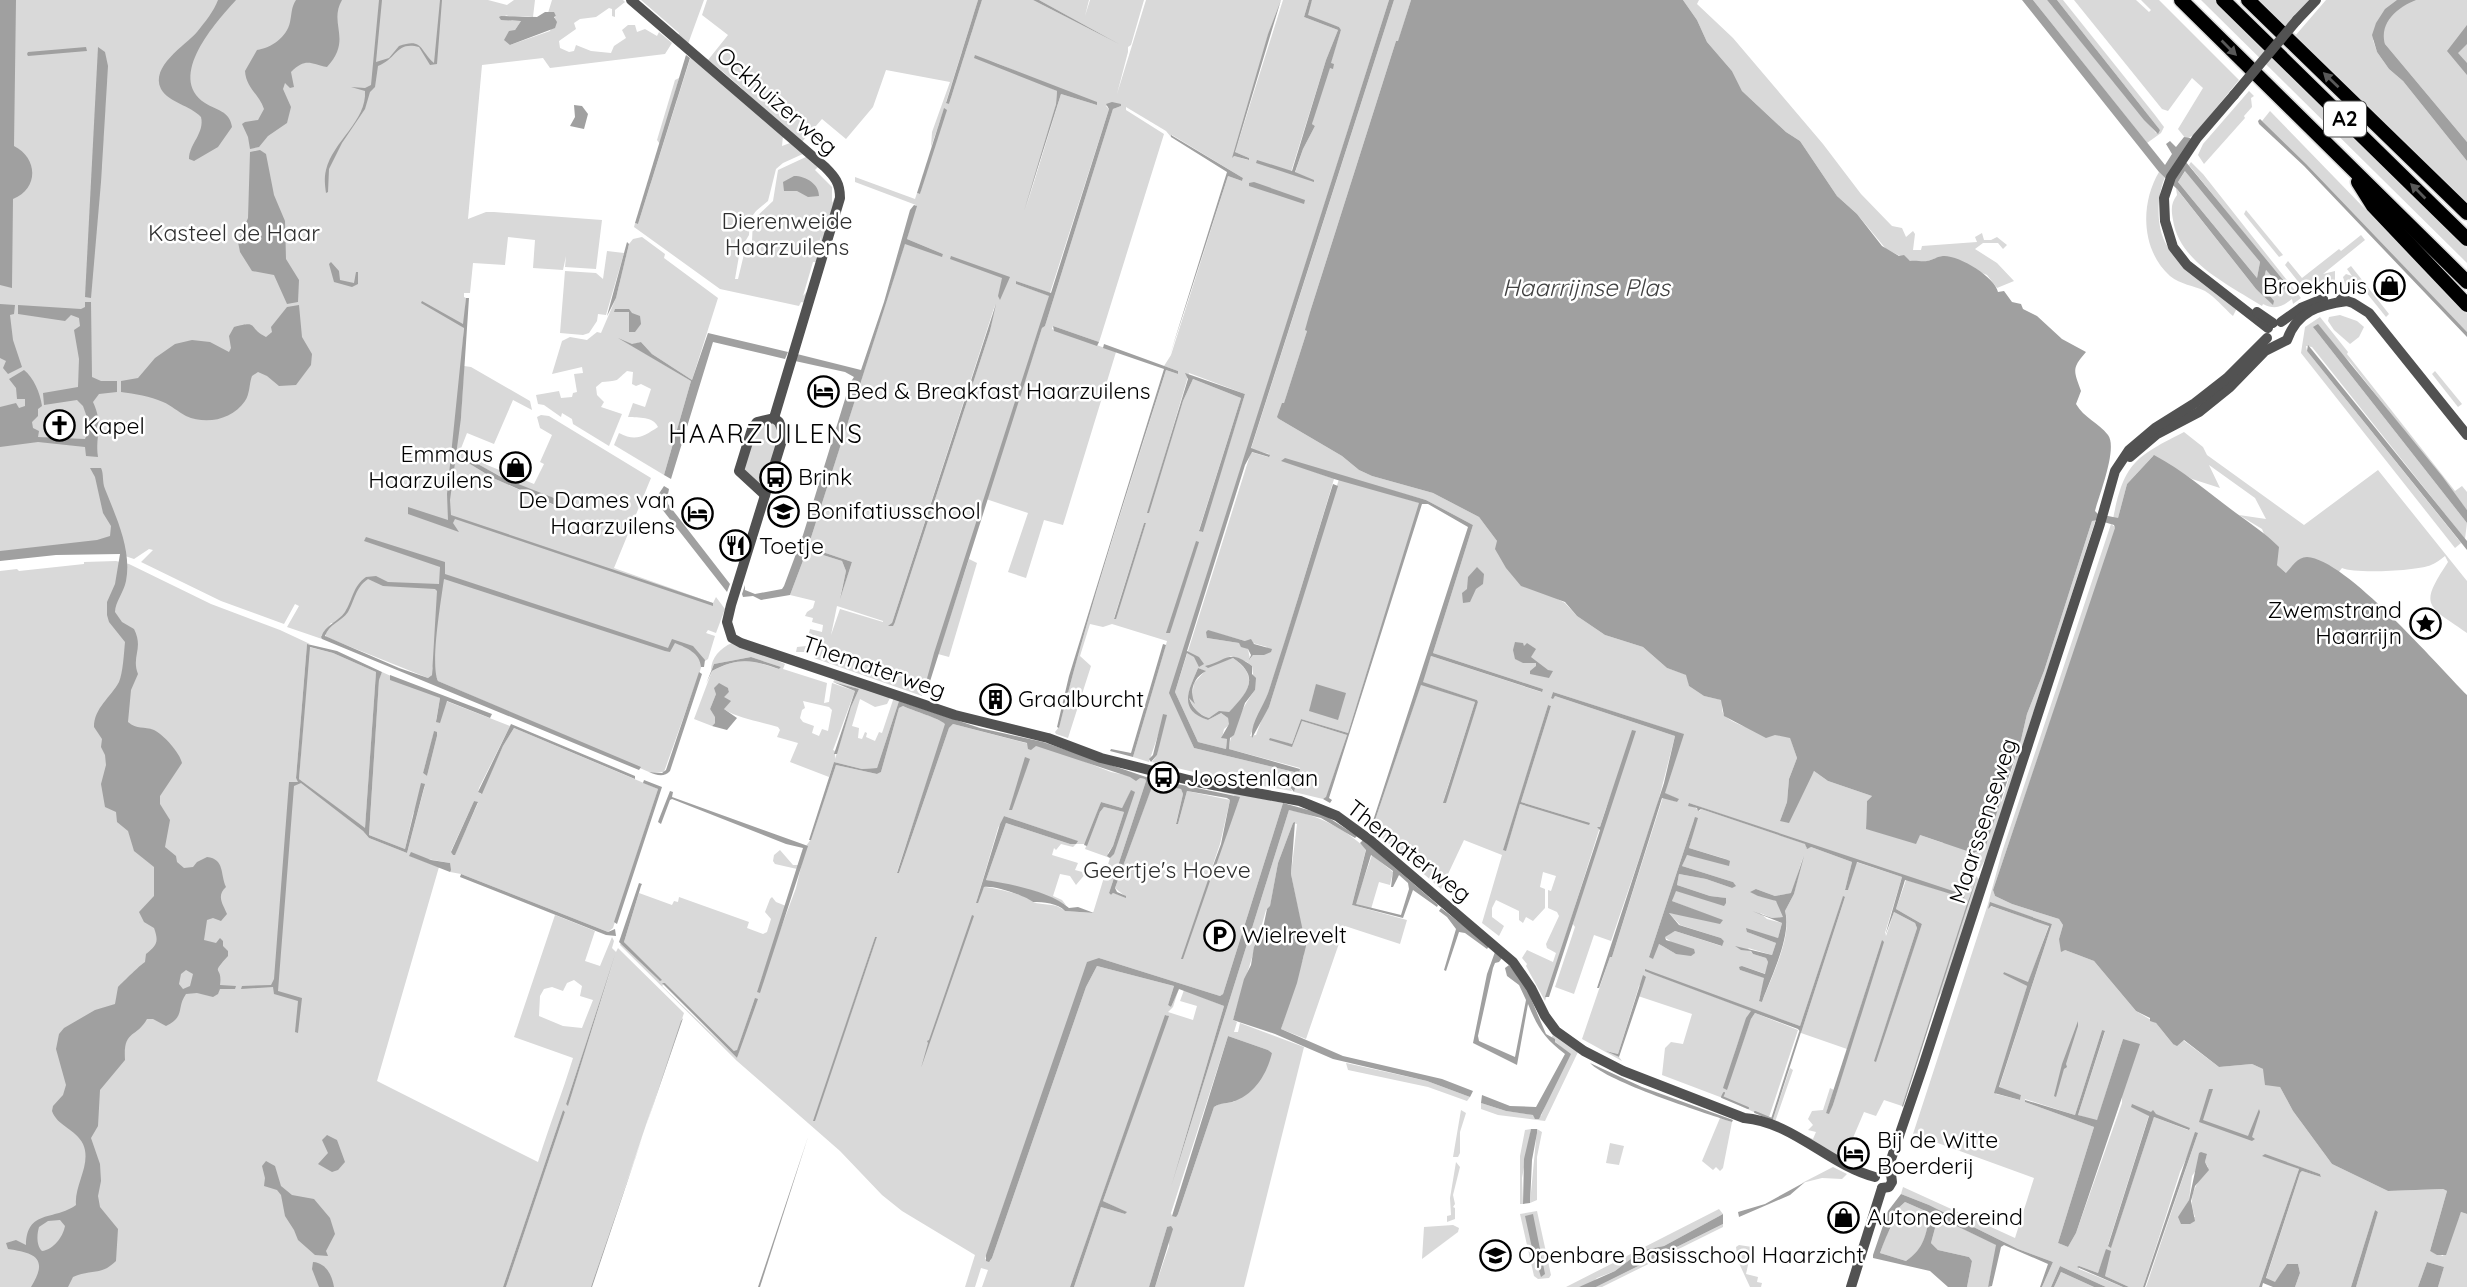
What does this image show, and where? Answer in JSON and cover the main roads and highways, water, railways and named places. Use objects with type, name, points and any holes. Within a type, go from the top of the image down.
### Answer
[{"type":"highway","name":"A2","points":[[2181,0],[2467,282]]},
{"type":"highway","name":"A2","points":[[2223,0],[2467,239]]},
{"type":"highway","name":"A2","points":[[2248,0],[2467,213]]},
{"type":"highway","name":"A2","points":[[2342,158],[2373,206],[2467,305]]},
{"type":"water","points":[[0,0],[16,0],[14,146],[28,158],[32,173],[28,188],[13,199],[12,288],[0,285]]},
{"type":"water","points":[[218,0],[236,0],[198,50],[192,65],[191,79],[194,92],[205,103],[225,114],[232,127],[218,147],[194,161],[189,159],[201,128],[201,117],[165,94],[159,81],[160,72],[170,57],[197,32]]},
{"type":"water","points":[[296,0],[342,0],[337,17],[338,48],[327,67],[305,63],[291,72],[294,87],[290,88],[285,83],[283,89],[291,107],[287,123],[268,136],[259,147],[250,149],[242,124],[258,120],[264,109],[248,82],[245,71],[257,50],[273,44],[286,32]]},
{"type":"water","points":[[379,0],[382,0],[376,62],[389,58],[399,46],[413,43],[417,44],[434,63],[442,0],[437,64],[430,65],[419,47],[406,46],[378,66],[375,87],[370,92],[365,109],[342,143],[329,169],[326,193],[325,176],[330,160],[361,112],[364,102],[365,91],[351,87],[365,88],[371,85]]},
{"type":"water","points":[[978,0],[982,0],[949,104],[946,103]]},
{"type":"water","points":[[1033,0],[1039,0],[1119,44]]},
{"type":"water","points":[[1281,0],[1235,152],[1249,160],[1234,156],[1232,158],[1268,34]]},
{"type":"water","points":[[1309,0],[1312,0],[1308,15],[1341,30],[1331,63],[1334,64],[1333,69],[1330,68],[1312,124],[1315,126],[1295,172],[1314,182],[1256,163],[1257,160],[1292,171],[1326,60],[1338,30],[1304,17]]},
{"type":"water","points":[[1389,0],[1394,0],[1251,448],[1270,455],[1269,457],[1252,452],[1245,465],[1187,651],[1199,657],[1204,664],[1199,667],[1194,657],[1187,653],[1175,692],[1198,742],[1226,749],[1227,739],[1221,738],[1229,724],[1228,718],[1221,713],[1208,720],[1198,716],[1189,704],[1188,698],[1189,691],[1198,668],[1206,671],[1193,685],[1195,704],[1189,698],[1192,704],[1199,713],[1209,718],[1219,711],[1229,712],[1242,698],[1249,685],[1247,672],[1233,658],[1208,668],[1205,666],[1232,657],[1252,666],[1252,674],[1256,678],[1255,690],[1245,703],[1234,735],[1230,738],[1229,749],[1300,769],[1294,792],[1290,787],[1294,772],[1194,748],[1169,693]]},
{"type":"water","name":"Haarrijnse Plas","points":[[1411,0],[1683,0],[1697,20],[1707,42],[1732,71],[1742,91],[1786,132],[1800,141],[1837,196],[1857,214],[1882,246],[1899,256],[1904,255],[1910,261],[1927,261],[1943,256],[1967,263],[1990,280],[1998,292],[2004,291],[2012,302],[2021,304],[2023,309],[2037,316],[2062,339],[2086,352],[2076,367],[2081,391],[2076,404],[2108,435],[2111,450],[2095,511],[2098,514],[2118,518],[2127,484],[2154,455],[2186,475],[2274,542],[2279,547],[2277,565],[2286,573],[2298,560],[2307,557],[2324,562],[2344,575],[2390,616],[2467,695],[2467,1214],[2461,1212],[2446,1255],[2437,1255],[2430,1251],[2447,1191],[2388,1191],[2332,1164],[2293,1111],[2280,1087],[2265,1085],[2263,1069],[2252,1064],[2219,1067],[2184,1040],[2177,1046],[2173,1044],[2156,1023],[2136,1011],[2094,961],[2065,950],[2061,952],[2059,939],[2063,925],[2059,919],[1995,896],[1993,890],[2114,525],[2092,521],[1985,848],[1973,853],[1920,835],[1916,844],[1866,829],[1867,801],[1872,796],[1828,781],[1814,771],[1789,823],[1780,821],[1787,802],[1789,779],[1797,758],[1790,738],[1775,735],[1766,738],[1724,716],[1721,700],[1704,696],[1689,686],[1686,675],[1667,668],[1643,647],[1605,635],[1577,616],[1565,602],[1521,586],[1506,568],[1495,549],[1497,541],[1479,517],[1433,493],[1359,470],[1342,456],[1277,417],[1284,403],[1307,331],[1305,330],[1310,312]]},
{"type":"water","points":[[2022,0],[2033,0],[2165,165],[2172,154],[2166,144],[2170,141],[2176,147],[2184,137],[2192,140],[2181,156],[2288,286],[2284,290],[2266,270],[2262,286],[2274,301],[2273,305],[2256,289],[2177,189],[2159,172]],"holes":[[[2185,171],[2260,262],[2257,278],[2178,182]]]},
{"type":"water","points":[[2047,0],[2057,0],[2160,130],[2158,134],[2144,120]]},
{"type":"water","points":[[2397,0],[2416,0],[2397,11],[2387,22],[2385,44],[2467,142],[2467,161],[2377,52],[2372,35],[2376,23],[2385,9]]},
{"type":"water","points":[[545,12],[554,12],[557,22],[555,28],[510,45],[504,40],[509,31],[515,30],[521,21],[501,20],[499,17],[537,17]]},
{"type":"water","points":[[2467,25],[2467,44],[2458,53],[2467,63],[2467,75],[2447,51]]},
{"type":"water","points":[[86,47],[87,51],[27,54],[28,52]]},
{"type":"water","points":[[98,47],[105,52],[108,66],[91,298],[85,297]]},
{"type":"water","points":[[686,55],[690,58],[638,224],[635,223]]},
{"type":"water","points":[[975,55],[1097,102],[1097,105],[1061,94],[1024,211],[1056,104],[1057,91],[974,58]]},
{"type":"water","points":[[1112,102],[1121,106],[1113,109],[926,694],[923,693],[934,653],[1049,296],[1016,284],[1016,281],[1051,293],[1109,109],[1106,104]]},
{"type":"water","points":[[574,105],[582,106],[588,114],[584,129],[570,126],[575,117]]},
{"type":"water","points":[[944,108],[947,110],[920,194],[917,193]]},
{"type":"water","points":[[2260,119],[2467,332],[2467,337],[2304,166],[2259,124]]},
{"type":"water","points":[[1171,135],[1243,178],[1242,181],[1228,176],[1170,355],[1227,172]]},
{"type":"water","points":[[260,150],[266,154],[274,195],[285,221],[286,259],[299,280],[298,302],[287,304],[274,275],[252,271],[240,252],[238,242],[248,218],[250,152]]},
{"type":"water","points":[[794,176],[811,182],[817,188],[819,196],[808,197],[797,191],[784,191],[783,182]]},
{"type":"water","points":[[1254,182],[1305,200],[1304,204],[1249,186],[1249,183]]},
{"type":"water","points":[[914,205],[917,206],[907,239],[943,254],[942,257],[905,244],[808,547],[852,562],[840,599],[846,571],[842,561],[807,550],[790,595],[761,600],[753,596],[743,597],[745,585],[745,590],[755,594],[782,589],[784,586],[854,377],[845,372],[795,361],[797,354],[861,370],[910,210]]},
{"type":"water","points":[[627,242],[629,244],[616,298],[607,316]]},
{"type":"water","points":[[951,256],[1010,277],[1000,300],[998,296],[1002,278],[950,259]]},
{"type":"water","points":[[331,262],[339,271],[340,280],[354,283],[358,272],[358,284],[352,287],[334,282],[329,264]]},
{"type":"water","points":[[466,298],[469,298],[461,418],[450,500],[451,515],[713,603],[713,606],[455,519],[453,523],[459,532],[408,514],[408,507],[448,520],[447,494],[464,328],[421,303],[422,301],[463,324]]},
{"type":"water","points":[[85,302],[91,302],[92,377],[101,381],[117,381],[117,392],[99,394],[93,402],[99,424],[98,457],[86,456],[85,447],[38,442],[0,447],[0,407],[16,403],[19,408],[25,406],[25,399],[17,399],[16,388],[9,379],[24,370],[34,381],[41,401],[38,416],[32,422],[33,428],[39,431],[38,437],[85,439],[90,426],[83,406],[77,400],[44,405],[43,393],[78,387],[79,359],[74,330],[80,326],[79,318],[71,315],[65,321],[18,314],[18,305],[81,309],[85,307]]},
{"type":"water","points":[[0,304],[15,305],[14,314],[10,315],[13,340],[22,367],[8,374],[3,368],[6,361],[0,358]]},
{"type":"water","points":[[996,304],[990,331],[895,622],[893,626],[888,626],[892,623]]},
{"type":"water","points":[[299,305],[302,337],[312,354],[311,365],[296,385],[279,386],[258,372],[252,376],[247,398],[240,407],[233,413],[210,420],[186,416],[153,398],[121,392],[121,381],[138,378],[155,358],[175,344],[192,340],[210,342],[229,352],[229,336],[234,327],[251,325],[266,337],[287,307]]},
{"type":"water","points":[[615,309],[629,309],[640,316],[641,324],[635,332],[629,332],[629,312],[614,312]]},
{"type":"water","points":[[2318,324],[2442,476],[2467,510],[2467,523],[2313,327]]},
{"type":"water","points":[[1053,326],[1099,342],[1097,346],[1054,331]]},
{"type":"water","points":[[708,333],[788,352],[785,359],[713,342],[671,479],[664,475],[691,381],[618,338],[632,344],[641,342],[652,354],[692,380]]},
{"type":"water","points":[[1104,344],[1178,371],[1178,374],[1166,370],[1096,593],[1059,728],[1057,727],[1069,676],[1164,369],[1103,348]]},
{"type":"water","points":[[2308,345],[2467,541],[2467,550],[2307,351]]},
{"type":"water","points":[[1185,373],[1245,394],[1203,532],[1199,531],[1241,398],[1193,379],[1183,401],[1147,513],[1188,379]]},
{"type":"water","points":[[467,458],[503,478],[559,500],[557,506],[493,478],[465,461]]},
{"type":"water","points":[[1285,458],[1426,500],[1473,525],[1433,653],[1543,689],[1542,692],[1431,656],[1423,682],[1478,702],[1446,803],[1443,803],[1475,702],[1421,685],[1372,829],[1364,823],[1372,824],[1468,527],[1428,504],[1422,504],[1329,798],[1332,800],[1330,803],[1323,799],[1326,797],[1347,735],[1302,721],[1292,747],[1269,740],[1270,738],[1292,744],[1301,719],[1348,733],[1419,503],[1281,461]]},
{"type":"water","points":[[90,468],[101,468],[104,486],[122,534],[127,557],[126,581],[115,612],[122,622],[134,629],[138,642],[138,674],[131,690],[128,722],[158,732],[171,744],[181,759],[182,763],[160,796],[160,804],[170,820],[165,847],[176,856],[177,862],[184,868],[193,867],[207,857],[213,858],[219,864],[226,887],[221,894],[221,900],[227,914],[221,921],[213,918],[207,920],[204,940],[216,943],[220,938],[223,941],[228,956],[218,969],[220,985],[236,986],[235,989],[220,989],[213,997],[197,993],[186,994],[176,1019],[166,1026],[147,1019],[128,1039],[125,1060],[100,1090],[98,1126],[91,1138],[100,1164],[100,1207],[118,1229],[116,1261],[101,1271],[73,1277],[68,1287],[31,1287],[39,1263],[32,1255],[8,1249],[6,1243],[16,1240],[26,1245],[31,1226],[36,1221],[76,1205],[85,1159],[80,1139],[54,1116],[52,1111],[66,1085],[56,1049],[59,1034],[64,1028],[95,1010],[115,1004],[118,987],[145,962],[146,954],[155,946],[157,940],[154,928],[144,922],[139,912],[154,896],[154,867],[134,851],[128,831],[117,822],[116,812],[105,807],[101,784],[106,765],[105,755],[101,747],[102,739],[94,727],[97,714],[119,682],[122,668],[125,642],[109,622],[107,615],[107,602],[115,584],[120,554],[56,555],[0,561],[0,551],[97,540],[110,536],[111,526],[103,513],[95,477]],"holes":[[[186,970],[193,974],[190,986],[183,989],[179,984],[181,974]],[[60,1220],[65,1226],[60,1238],[54,1246],[42,1251],[37,1236],[39,1227],[48,1221]]]},
{"type":"water","points":[[1333,484],[1338,486],[1269,707],[1252,738],[1253,727],[1268,693]]},
{"type":"water","points":[[664,486],[669,489],[668,504],[730,584],[727,592],[658,504],[656,498]]},
{"type":"water","points":[[1144,523],[1146,523],[1114,619]]},
{"type":"water","points":[[366,537],[445,562],[445,574],[668,648],[672,639],[693,646],[705,660],[704,667],[701,667],[692,652],[675,643],[670,652],[665,651],[444,579],[435,661],[438,681],[641,767],[639,770],[322,639],[326,629],[345,612],[356,589],[366,577],[376,576],[388,582],[439,584],[440,567],[364,541]],"holes":[[[368,579],[383,586],[437,591],[432,675],[428,678],[325,636],[348,612],[358,590]]]},
{"type":"water","points":[[1196,541],[1199,542],[1170,633],[1166,633]]},
{"type":"water","points":[[1477,567],[1484,574],[1483,584],[1476,589],[1470,602],[1463,603],[1462,593],[1467,589],[1468,577]]},
{"type":"water","points":[[1208,630],[1245,641],[1251,639],[1254,644],[1272,649],[1264,655],[1253,655],[1249,660],[1251,655],[1248,649],[1241,647],[1239,643],[1207,638]]},
{"type":"water","points":[[1515,642],[1523,643],[1524,646],[1527,643],[1536,649],[1531,657],[1553,671],[1549,678],[1530,674],[1536,663],[1523,663],[1515,659]]},
{"type":"water","points":[[307,644],[337,651],[382,672],[379,680],[369,835],[405,849],[421,783],[425,784],[407,853],[369,838],[301,783],[294,786],[278,991],[302,998],[298,1033],[295,1032],[298,1001],[274,994],[273,987],[241,989],[242,986],[271,985],[274,979],[289,782],[298,782],[296,778]],"holes":[[[310,647],[333,653],[376,672],[365,828],[299,779]]]},
{"type":"water","points":[[1163,644],[1166,645],[1133,757],[1110,751],[1131,753]]},
{"type":"water","points":[[751,657],[781,667],[779,669],[745,661],[738,662],[712,671],[706,684],[714,664]]},
{"type":"water","points":[[699,672],[702,674],[670,771],[663,775],[649,772],[662,773],[666,770]]},
{"type":"water","points":[[390,675],[492,714],[490,718],[447,701],[440,723],[436,722],[440,698],[390,680]]},
{"type":"water","points":[[833,682],[859,689],[837,754],[834,754],[855,691]]},
{"type":"water","points":[[719,683],[728,688],[729,692],[724,697],[731,701],[724,709],[737,718],[727,730],[712,726],[715,717],[710,709],[716,694],[714,688]]},
{"type":"water","points":[[1316,684],[1346,693],[1338,720],[1309,711]]},
{"type":"water","points":[[1553,692],[1684,734],[1665,793],[1679,799],[1677,802],[1662,798],[1612,957],[1599,988],[1664,783],[1675,736],[1555,696],[1553,699]]},
{"type":"water","points":[[899,701],[980,728],[1043,742],[1149,778],[1240,797],[1213,874],[1210,874],[1221,844],[1230,800],[1227,798],[1187,791],[1176,824],[1183,794],[1181,789],[1153,784],[1115,888],[1126,898],[1113,893],[1111,895],[1109,893],[1145,779],[1136,781],[1036,746],[1028,749],[1027,743],[953,724],[949,728],[897,873],[945,724],[903,706],[899,708],[881,772],[877,774],[836,765],[809,840],[834,762],[862,769],[877,768]]},
{"type":"water","points":[[1548,705],[1551,706],[1521,802],[1590,823],[1589,825],[1520,804],[1506,851],[1503,850]]},
{"type":"water","points":[[1163,714],[1167,715],[1157,755],[1151,762],[1149,759],[1153,755]]},
{"type":"water","points":[[511,724],[635,776],[635,779],[514,728],[482,794],[478,792]]},
{"type":"water","points":[[1632,730],[1636,731],[1549,997],[1545,997],[1600,830],[1597,827],[1600,827]]},
{"type":"water","points":[[434,731],[437,736],[427,776],[423,773]]},
{"type":"water","points":[[1025,757],[1030,759],[1012,810],[1009,810]]},
{"type":"water","points":[[644,780],[662,787],[617,924],[614,922],[658,789],[643,783]]},
{"type":"water","points":[[1131,790],[1135,792],[1114,854],[1110,858],[1107,856],[1124,812],[1104,807],[1087,846],[1084,845],[1101,802],[1122,808]]},
{"type":"water","points":[[670,791],[673,792],[672,797],[808,846],[760,993],[757,992],[803,848],[786,844],[672,799],[661,824],[658,822]]},
{"type":"water","points":[[474,801],[478,802],[453,855],[451,852]]},
{"type":"water","points":[[1283,803],[1323,814],[1357,836],[1355,838],[1321,818],[1289,810],[1171,1187],[1224,1006],[1179,989],[1171,1007],[1168,1005],[1174,986],[1097,966],[1086,987],[992,1258],[989,1262],[986,1261],[1087,962],[1099,958],[1220,996],[1223,994]]},
{"type":"water","points":[[1689,803],[1965,895],[1964,898],[1905,880],[1896,909],[1922,924],[1876,1062],[1874,1061],[1917,928],[1915,923],[1894,912],[1885,936],[1902,877],[1857,862],[1848,890],[1845,890],[1852,862],[1811,847],[1807,849],[1805,844],[1701,809],[1698,811],[1697,808],[1688,806]]},
{"type":"water","points":[[1004,816],[1078,841],[1076,844],[1070,844],[1006,823],[986,880],[1030,890],[1052,897],[1069,908],[1078,907],[1094,913],[1065,911],[1054,905],[1033,902],[1002,889],[988,887],[984,887],[976,903]]},
{"type":"water","points":[[1695,817],[1698,818],[1689,848],[1730,861],[1729,866],[1687,855],[1682,866],[1733,882],[1736,886],[1732,888],[1679,874],[1677,885],[1710,896],[1726,898],[1726,903],[1724,906],[1676,891],[1672,901],[1723,920],[1720,924],[1669,913],[1679,925],[1724,941],[1722,946],[1675,931],[1665,937],[1666,940],[1694,949],[1695,953],[1691,956],[1676,954],[1659,944],[1653,959],[1649,957]]},
{"type":"water","points":[[1295,822],[1291,874],[1306,946],[1281,1029],[1343,1056],[1442,1079],[1473,1091],[1470,1097],[1427,1081],[1333,1059],[1275,1034],[1233,1020],[1254,947],[1262,933],[1270,906],[1278,863]]},
{"type":"water","points":[[1363,840],[1438,905],[1437,907],[1413,890],[1403,918],[1352,905],[1366,850],[1360,843]],"holes":[[[1371,855],[1393,871],[1391,887],[1399,875],[1408,883],[1409,889],[1401,915],[1356,904]]]},
{"type":"water","points":[[411,852],[431,860],[450,863],[451,870],[450,872],[409,856]]},
{"type":"water","points":[[1804,856],[1794,894],[1785,911],[1786,932],[1783,944],[1762,1002],[1759,1001],[1764,978],[1740,970],[1739,967],[1765,974],[1768,962],[1766,958],[1735,946],[1772,955],[1776,943],[1747,932],[1746,928],[1778,938],[1782,923],[1752,911],[1772,918],[1783,917],[1776,901],[1750,892],[1756,889],[1775,896],[1791,893]]},
{"type":"water","points":[[461,874],[608,932],[615,929],[616,936],[606,935],[460,877]]},
{"type":"water","points":[[1977,877],[1903,1107],[1966,907]]},
{"type":"water","points":[[1208,880],[1210,881],[1181,959]]},
{"type":"water","points":[[639,883],[642,884],[624,942],[662,980],[660,981],[619,942]]},
{"type":"water","points":[[1843,896],[1845,897],[1801,1033],[1798,1029],[1755,1013],[1727,1090],[1723,1088],[1746,1018],[1751,1011],[1645,969],[1800,1026]]},
{"type":"water","points":[[1990,902],[2052,924],[1999,1087],[2021,1095],[2020,1100],[1994,1093],[2027,986],[2003,974],[2004,972],[2028,982],[2049,926],[1991,906],[1988,909]]},
{"type":"water","points":[[1441,908],[1489,946],[1487,949],[1465,933],[1459,932],[1446,971],[1444,970],[1456,929],[1439,911]]},
{"type":"water","points":[[972,915],[974,916],[921,1068],[927,1041]]},
{"type":"water","points":[[875,937],[877,937],[813,1121]]},
{"type":"water","points":[[1882,940],[1884,942],[1829,1114],[1826,1113]]},
{"type":"water","points":[[1495,952],[1502,958],[1493,968],[1479,1041],[1515,1057],[1526,1000],[1519,985],[1507,976],[1505,968],[1509,965],[1526,987],[1546,1034],[1571,1054],[1539,1119],[1535,1119],[1533,1115],[1506,1111],[1481,1103],[1482,1095],[1510,1106],[1536,1107],[1565,1054],[1542,1032],[1528,1004],[1517,1065],[1473,1043],[1487,974]]},
{"type":"water","points":[[615,955],[568,1106],[566,1104]]},
{"type":"water","points":[[1643,975],[1646,977],[1619,1057],[1606,1051],[1618,1054]]},
{"type":"water","points":[[662,983],[734,1051],[737,1050],[755,998],[758,999],[737,1058]]},
{"type":"water","points":[[1165,1015],[1169,1016],[1103,1201],[1127,1212],[1125,1214],[1101,1207],[1074,1287],[1070,1287]]},
{"type":"water","points":[[683,1018],[646,1126],[681,1021]]},
{"type":"water","points":[[2078,1021],[2067,1067],[2064,1069],[2056,1097],[2054,1096],[2062,1064]]},
{"type":"water","points":[[2102,1030],[2105,1031],[2078,1115],[2097,1120],[2123,1039],[2140,1044],[2076,1233],[2068,1247],[2058,1243],[2094,1127],[2025,1100],[2075,1115]]},
{"type":"water","points":[[1228,1036],[1268,1050],[1272,1053],[1270,1060],[1255,1088],[1235,1101],[1214,1107],[1178,1214],[1176,1217],[1172,1216]]},
{"type":"water","points":[[1590,1063],[1642,1087],[1733,1120],[1732,1122],[1635,1087],[1600,1071]]},
{"type":"water","points":[[2209,1089],[2213,1089],[2203,1120],[2248,1136],[2259,1109],[2252,1137],[2255,1139],[2252,1141],[2199,1122]]},
{"type":"water","points":[[2132,1104],[2151,1112],[2153,1110],[2156,1114],[2190,1128],[2189,1130],[2154,1117],[2111,1248],[2108,1246],[2149,1116],[2131,1107]]},
{"type":"water","points":[[563,1110],[565,1112],[506,1287],[503,1287]]},
{"type":"water","points":[[1531,1129],[1537,1129],[1537,1133],[1532,1160],[1530,1203],[1523,1204],[1524,1159]]},
{"type":"water","points":[[2195,1132],[2198,1133],[2143,1287]]},
{"type":"water","points":[[327,1135],[337,1140],[345,1162],[332,1172],[318,1164],[328,1153],[322,1140]]},
{"type":"water","points":[[643,1135],[592,1287],[591,1287],[593,1281]]},
{"type":"water","points":[[808,1137],[760,1287],[758,1287]]},
{"type":"water","points":[[2201,1152],[2207,1154],[2205,1162],[2209,1170],[2195,1186],[2191,1201],[2195,1221],[2181,1224],[2178,1217],[2189,1200]]},
{"type":"water","points":[[2265,1154],[2320,1174],[2321,1177],[2302,1171],[2300,1173],[2266,1278],[2275,1282],[2287,1264],[2298,1264],[2300,1273],[2295,1287],[2273,1287],[2263,1283],[2262,1287],[2259,1287],[2299,1169],[2262,1156]]},
{"type":"water","points":[[266,1161],[275,1166],[281,1186],[292,1195],[314,1199],[330,1218],[335,1234],[326,1251],[328,1256],[315,1255],[298,1240],[285,1216],[281,1195],[277,1190],[264,1186],[262,1166]]},
{"type":"water","points":[[1805,1182],[1790,1195],[1739,1217],[1738,1212],[1765,1204]]},
{"type":"water","points":[[1901,1194],[2018,1249],[2053,1262],[2040,1287],[2048,1264],[2004,1245],[2001,1247],[1992,1286],[1988,1287],[1996,1245],[1938,1217],[1931,1243],[1938,1250],[1969,1257],[1972,1261],[1967,1287],[1948,1287],[1930,1271],[1873,1258],[1888,1211]],"holes":[[[1905,1202],[1930,1213],[1924,1240],[1906,1261],[1880,1253],[1894,1222],[1891,1220],[1894,1212]]]},
{"type":"water","points":[[2375,1210],[2378,1212],[2356,1287],[2351,1287]]},
{"type":"water","points":[[1533,1214],[1545,1274],[1541,1277],[1525,1216]]},
{"type":"water","points":[[1723,1214],[1723,1224],[1596,1287],[1579,1287],[1615,1271],[1636,1255],[1664,1246]]},
{"type":"water","points":[[1171,1226],[1173,1229],[1155,1287],[1149,1287],[1167,1227]]},
{"type":"water","points":[[2106,1249],[2111,1251],[2105,1276],[2129,1287],[2123,1287],[2077,1267],[2098,1273]]},
{"type":"water","points":[[313,1262],[328,1270],[334,1287],[319,1287],[312,1269]]},
{"type":"water","points":[[2427,1262],[2444,1267],[2438,1287],[2418,1287]]},
{"type":"water","points":[[2060,1266],[2106,1287],[2094,1287],[2061,1272],[2054,1287],[2051,1287]]},
{"type":"waterway","points":[[1755,1112],[1772,1119],[1800,1032]]},
{"type":"waterway","points":[[1724,1093],[1722,1097],[1748,1108]]},
{"type":"place","name":"Broekhuis","points":[[2390,286]]},
{"type":"place","name":"Bed & Breakfast Haarzuilens","points":[[823,391]]},
{"type":"place","name":"Kapel","points":[[60,426]]},
{"type":"place","name":"Emmaus Haarzuilens","points":[[516,467]]},
{"type":"place","name":"Brink","points":[[775,477]]},
{"type":"place","name":"Bonifatiusschool","points":[[783,511]]},
{"type":"place","name":"De Dames van Haarzuilens","points":[[698,513]]},
{"type":"place","name":"Toetje","points":[[736,546]]},
{"type":"place","name":"Zwemstrand Haarrijn","points":[[2425,623]]},
{"type":"place","name":"Graalburcht","points":[[995,699]]},
{"type":"place","name":"Joostenlaan","points":[[1163,778]]},
{"type":"place","name":"Wielrevelt","points":[[1219,935]]},
{"type":"place","name":"Bij de Witte Boerderij","points":[[1854,1153]]},
{"type":"place","name":"Autonedereind","points":[[1844,1217]]},
{"type":"place","name":"Openbare Basisschool Haarzicht","points":[[1495,1255]]},
{"type":"district","name":"HAARZUILENS","points":[[766,434]]},
{"type":"park label","name":"Kasteel de Haar","points":[[234,233]]},
{"type":"park label","name":"Dierenweide Haarzuilens","points":[[787,234]]},
{"type":"park label","name":"Geertje's Hoeve","points":[[1167,870]]}]
